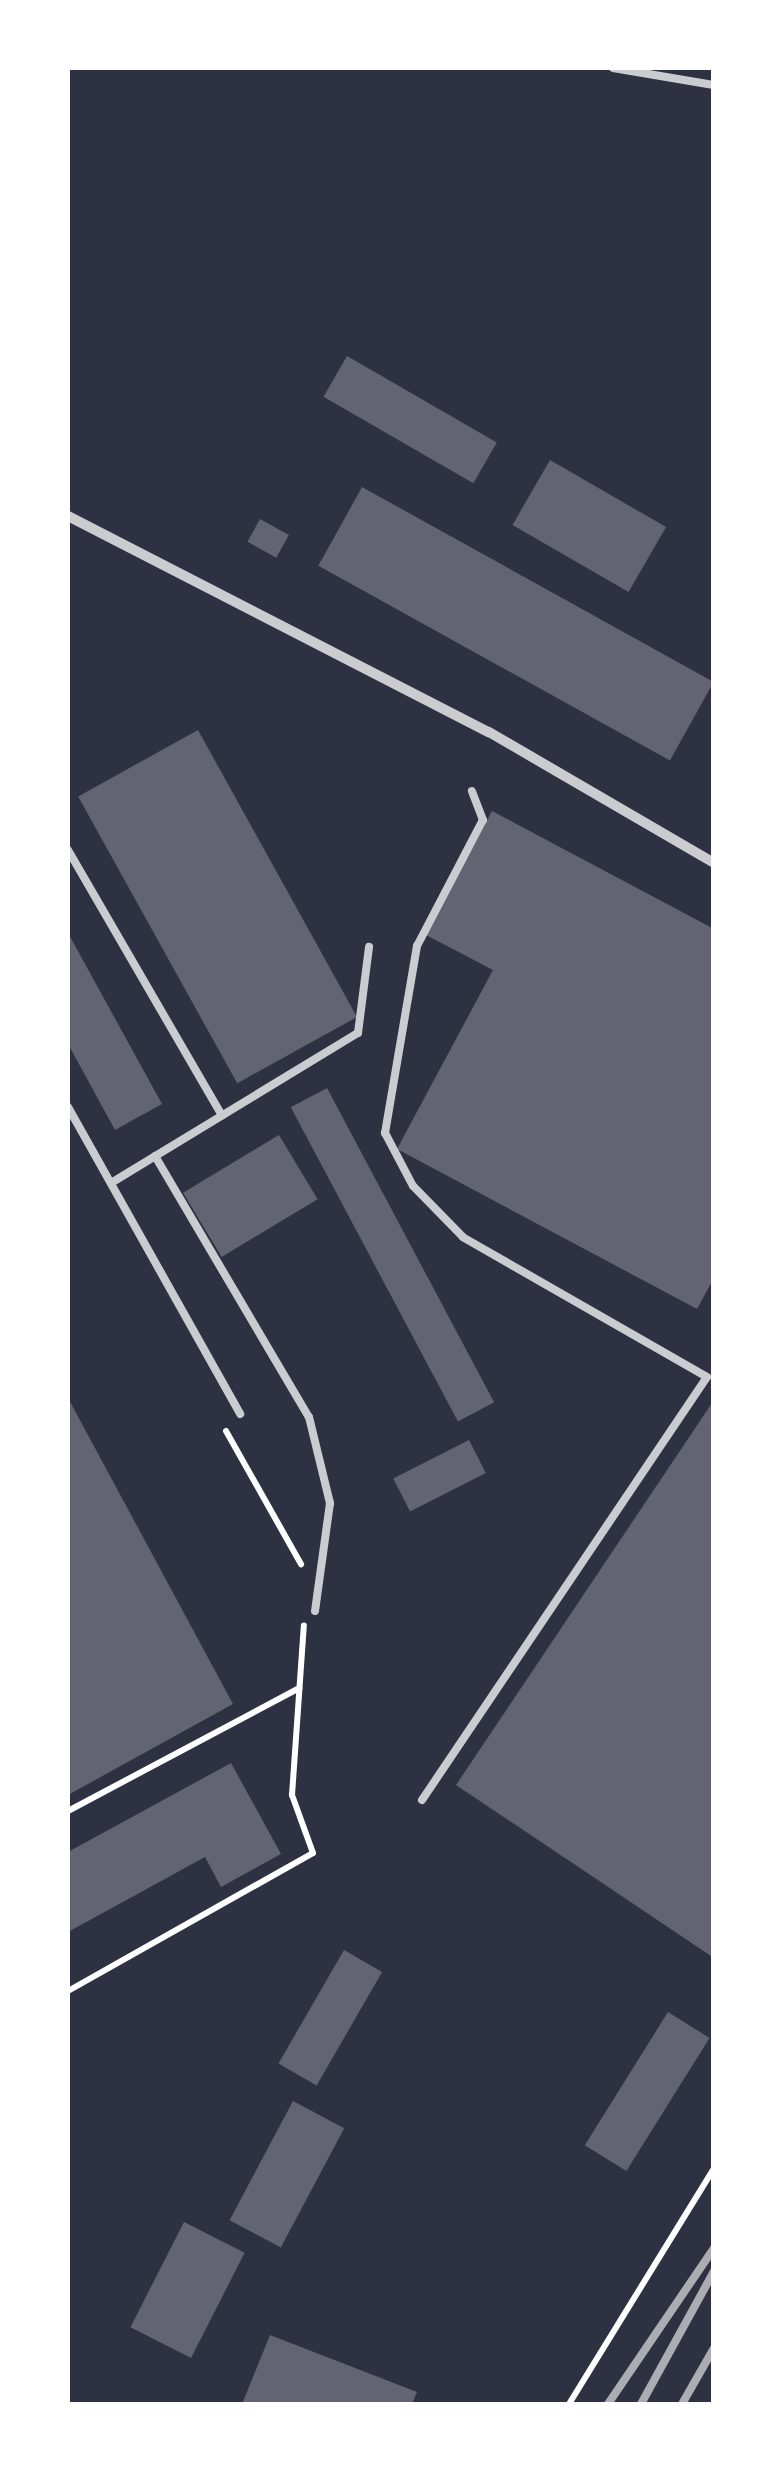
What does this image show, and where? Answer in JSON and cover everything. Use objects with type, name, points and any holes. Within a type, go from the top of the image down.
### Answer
[{"type":"street","points":[[68,516],[489,732],[714,863]]},
{"type":"lane","points":[[613,68],[714,85]]},
{"type":"lane","points":[[422,1800],[706,1377],[463,1237],[413,1186],[385,1133],[417,946],[483,820],[472,791]]},
{"type":"lane","points":[[68,850],[222,1116]]},
{"type":"lane","points":[[111,1183],[358,1033],[370,946]]},
{"type":"lane","points":[[68,1107],[240,1414]]},
{"type":"lane","points":[[155,1156],[309,1417],[330,1503],[310,1612]]},
{"type":"path","points":[[221,1422],[307,1576]]},
{"type":"path","points":[[68,1991],[313,1852],[292,1795],[299,1688],[310,1612]]},
{"type":"path","points":[[68,1811],[299,1688]]},
{"type":"path","points":[[569,2404],[714,2168]]},
{"type":"building","points":[[347,356],[497,442],[473,483],[324,397]]},
{"type":"building","points":[[550,460],[666,527],[629,592],[512,525]]},
{"type":"building","points":[[362,487],[714,682],[670,761],[318,566]]},
{"type":"building","points":[[260,519],[289,535],[276,558],[247,542]]},
{"type":"building","points":[[198,730],[357,1017],[237,1083],[78,796]]},
{"type":"building","points":[[492,811],[714,929],[714,1278],[697,1309],[397,1149],[493,970],[426,935]]},
{"type":"building","points":[[68,933],[162,1104],[115,1130],[68,1044]]},
{"type":"building","points":[[327,1088],[494,1402],[458,1422],[291,1107]]},
{"type":"building","points":[[279,1135],[318,1199],[222,1257],[183,1193]]},
{"type":"building","points":[[68,1398],[233,1704],[68,1795]]},
{"type":"building","points":[[714,1400],[714,1958],[456,1785]]},
{"type":"building","points":[[469,1440],[486,1473],[410,1512],[393,1479]]},
{"type":"building","points":[[231,1763],[281,1854],[221,1887],[205,1857],[68,1932],[68,1852]]},
{"type":"building","points":[[344,1950],[382,1972],[317,2085],[279,2063]]},
{"type":"building","points":[[668,2012],[710,2038],[626,2171],[585,2145]]},
{"type":"building","points":[[293,2101],[344,2128],[281,2247],[230,2220]]},
{"type":"building","points":[[184,2222],[245,2253],[191,2358],[130,2327]]},
{"type":"building","points":[[270,2335],[417,2392],[412,2404],[242,2404]]},
{"type":"railway","points":[[608,2404],[714,2248]]},
{"type":"railway","points":[[641,2404],[714,2271]]},
{"type":"railway","points":[[682,2404],[714,2348]]}]
